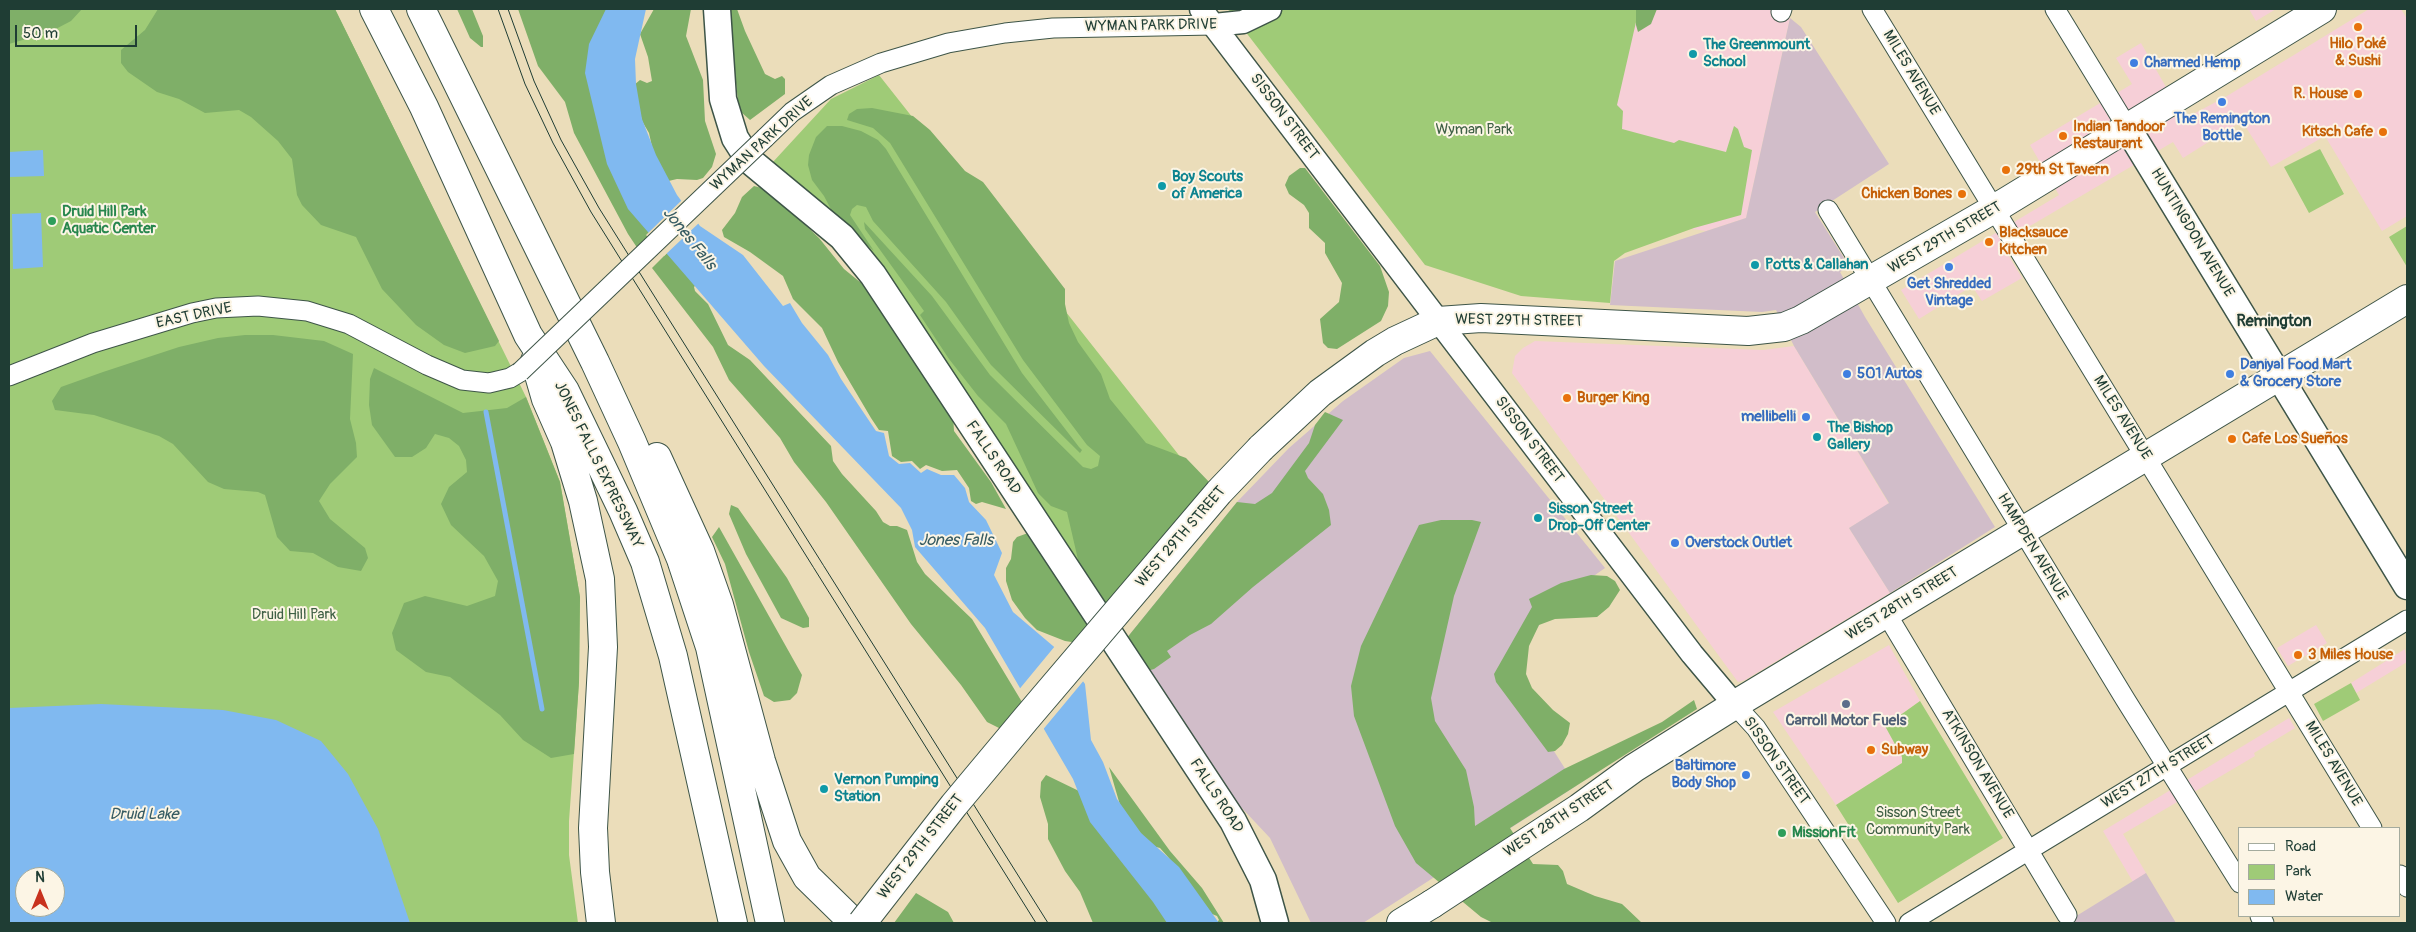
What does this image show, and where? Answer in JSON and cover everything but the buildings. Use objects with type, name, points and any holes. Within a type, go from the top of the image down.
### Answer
[{"type":"main road","name":"JONES FALLS EXPRESSWAY","points":[[374,9],[424,107],[528,335],[564,391],[624,511],[645,562],[673,656],[733,923]]},
{"type":"main road","name":"FALLS ROAD","points":[[717,9],[723,99],[729,121],[740,146],[749,160],[842,237],[873,275],[1234,821],[1263,880],[1275,923]]},
{"type":"main road","name":"WEST 29TH STREET","points":[[862,923],[954,805],[1219,492],[1261,448],[1320,393],[1374,353],[1438,321],[1481,318],[1765,331],[1801,320],[1994,209],[2322,9]]},
{"type":"main road","points":[[421,10],[595,362],[632,442],[684,568],[710,647],[770,923]]},
{"type":"main road","name":"HUNTINGDON AVENUE","points":[[2127,127],[2407,586]]},
{"type":"main road","name":"WEST 28TH STREET","points":[[1405,923],[1520,845],[1735,705],[2407,299]]},
{"type":"main road","points":[[528,335],[546,400],[564,442],[583,501],[600,579],[603,647],[593,828],[601,923]]},
{"type":"main road","points":[[595,362],[624,400],[646,434],[700,552],[730,642],[768,785],[784,831],[807,877],[854,923]]},
{"type":"main road","points":[[1401,923],[1432,904]]},
{"type":"street","name":"WYMAN PARK DRIVE","points":[[520,372],[764,138],[812,97],[846,78],[881,63],[948,43],[1005,32],[1208,17],[1243,22],[1270,9]]},
{"type":"street","name":"MILES AVENUE","points":[[1872,9],[2371,827]]},
{"type":"street","name":"HUNTINGDON AVENUE","points":[[2055,9],[2127,127]]},
{"type":"street","name":"SISSON STREET","points":[[1208,17],[1692,654],[1756,728],[1886,923]]},
{"type":"street","name":"HAMPDEN AVENUE","points":[[1828,210],[2023,532],[2238,880]]},
{"type":"street","name":"EAST DRIVE","points":[[9,376],[94,342],[169,320],[216,308],[258,306],[307,311],[349,324],[427,365],[462,380],[489,383],[510,378],[520,372]]},
{"type":"street","name":"ATKINSON AVENUE","points":[[1886,613],[2068,915]]},
{"type":"street","name":"WEST 27TH STREET","points":[[1909,923],[2407,620]]},
{"type":"street","points":[[2401,876],[2407,887]]},
{"type":"shaded area","points":[[1639,9],[1781,9],[1790,18],[1746,218],[1706,231],[1577,211]]},
{"type":"shaded area","points":[[2249,9],[2276,9],[2256,21]]},
{"type":"shaded area","points":[[2369,9],[2401,9],[2407,19],[2407,216],[2382,231],[2325,136],[2271,167],[2242,121],[2183,158],[2173,142],[2001,243],[2022,278],[1982,301],[1972,286],[1919,319],[1901,290],[2059,195],[2030,145],[2132,84],[2116,58],[2141,43],[2184,119],[2227,96]]},
{"type":"shaded area","points":[[1790,18],[1801,27],[1889,164],[1815,212],[1849,266],[1840,272],[1865,317],[1995,527],[1890,593],[1849,528],[1889,503],[1794,346],[1776,310],[1762,312],[1610,305],[1615,261],[1746,218]]},
{"type":"shaded area","points":[[1535,341],[1763,350],[1794,346],[1889,504],[1849,528],[1890,593],[1745,680],[1738,682],[1512,373],[1515,356],[1523,348]]},
{"type":"shaded area","points":[[1430,351],[1605,568],[1551,606],[1507,677],[1576,786],[1363,923],[1311,923],[1270,838],[1240,806],[1189,736],[1126,639],[1237,502],[1289,448],[1343,401],[1404,358]]},
{"type":"shaded area","points":[[2316,625],[2327,643],[2288,666],[2277,648]]},
{"type":"shaded area","points":[[1889,645],[1920,701],[1885,726],[1902,757],[1902,763],[1836,805],[1773,712]]},
{"type":"shaded area","points":[[2405,649],[2407,662],[2356,693],[2351,683]]},
{"type":"shaded area","points":[[2289,718],[2295,728],[2254,753],[2255,756],[2123,834],[2146,873],[2133,882],[2103,831]]},
{"type":"shaded area","points":[[2146,873],[2176,923],[2065,923]]},
{"type":"green space","name":"Druid Hill Park","points":[[9,9],[335,9],[526,397],[560,482],[580,597],[579,682],[569,821],[569,855],[578,923],[9,923]]},
{"type":"green space","points":[[9,9],[82,9],[71,21],[50,32],[9,44]]},
{"type":"green space","points":[[158,9],[335,9],[499,341],[495,346],[465,353],[444,345],[416,325],[382,289],[356,237],[321,225],[302,205],[297,195],[292,159],[278,141],[251,117],[239,110],[205,113],[179,99],[157,92],[128,72],[121,63],[121,50],[145,30]]},
{"type":"green space","points":[[457,9],[472,9],[483,36],[483,47],[470,38]]},
{"type":"green space","points":[[518,9],[614,9],[659,229],[638,249],[628,234],[574,133],[565,102],[538,66]]},
{"type":"green space","points":[[654,9],[691,9],[686,36],[703,80],[705,121],[716,154],[712,167],[703,178],[697,180],[677,179],[660,183],[649,133],[642,121],[634,85],[640,80],[647,83],[652,81],[648,57],[640,34]]},
{"type":"green space","points":[[728,9],[737,9],[765,74],[775,79],[782,76],[785,79],[785,94],[750,120],[741,112],[738,101]]},
{"type":"green space","name":"Wyman Park","points":[[1228,9],[1639,9],[1617,105],[1623,111],[1622,129],[1674,143],[1679,140],[1726,152],[1734,126],[1738,129],[1744,147],[1752,150],[1741,215],[1694,228],[1625,253],[1614,261],[1610,303],[1521,296],[1425,265]]},
{"type":"green space","points":[[1636,9],[1657,9],[1651,24],[1638,32],[1636,25]]},
{"type":"green space","points":[[879,75],[1204,487],[1104,607],[867,251],[772,163],[831,99]]},
{"type":"green space","points":[[872,108],[913,116],[930,130],[965,171],[983,182],[1065,289],[1065,304],[1069,323],[1078,342],[1101,374],[1110,399],[1146,443],[1186,458],[1211,484],[1109,614],[1079,564],[1067,512],[1051,506],[1038,493],[1006,424],[978,396],[949,359],[920,315],[924,311],[865,229],[864,222],[932,296],[990,375],[1083,467],[1091,469],[1098,466],[1100,456],[1087,445],[1023,360],[890,143],[873,128],[847,120],[849,114],[857,109]]},
{"type":"green space","points":[[827,126],[842,126],[861,131],[878,140],[886,149],[1022,373],[1082,450],[1080,453],[991,365],[946,302],[873,221],[866,207],[857,205],[852,209],[850,215],[874,251],[835,217],[824,196],[812,180],[808,165],[809,155],[816,137]]},
{"type":"green space","points":[[2320,149],[2344,194],[2309,213],[2284,167]]},
{"type":"green space","points":[[1300,168],[1305,168],[1380,266],[1389,292],[1388,306],[1381,321],[1337,349],[1328,348],[1323,343],[1320,319],[1339,302],[1342,283],[1325,253],[1325,243],[1309,228],[1309,213],[1304,205],[1289,194],[1285,185],[1289,176]]},
{"type":"green space","points":[[754,186],[762,188],[777,198],[819,238],[844,269],[871,291],[881,304],[901,343],[953,414],[954,431],[991,482],[1006,509],[982,502],[976,504],[971,501],[969,488],[957,470],[942,471],[926,465],[920,469],[912,461],[901,462],[892,456],[888,431],[879,430],[838,362],[822,328],[793,299],[783,276],[750,252],[724,237],[722,230],[735,213],[742,197]]},
{"type":"green space","points":[[2407,226],[2407,267],[2389,237]]},
{"type":"green space","points":[[671,249],[698,282],[694,287],[695,291],[708,304],[728,345],[750,360],[831,446],[833,461],[842,474],[876,511],[883,522],[890,526],[897,526],[907,530],[917,562],[925,574],[972,619],[1022,702],[1003,727],[999,728],[987,722],[961,685],[911,624],[826,502],[794,462],[780,438],[729,380],[713,347],[652,268]]},
{"type":"green space","points":[[245,335],[273,335],[324,341],[353,354],[350,419],[356,443],[357,457],[330,484],[319,501],[330,519],[365,548],[368,558],[361,571],[338,567],[313,553],[290,551],[277,537],[265,495],[258,492],[224,489],[208,482],[173,444],[159,436],[94,415],[55,410],[52,401],[61,387],[179,347],[218,338]]},
{"type":"green space","points":[[374,368],[463,413],[507,408],[526,397],[560,482],[580,597],[579,682],[574,754],[551,758],[523,740],[500,715],[450,677],[426,672],[396,650],[392,633],[404,603],[425,596],[467,606],[495,596],[498,581],[484,556],[451,525],[441,504],[449,487],[467,472],[466,460],[459,446],[449,438],[435,434],[426,448],[412,457],[395,457],[372,425],[369,405],[370,379]]},
{"type":"green space","points":[[1325,412],[1343,420],[1305,471],[1308,478],[1323,494],[1329,510],[1331,525],[1253,587],[1211,624],[1190,635],[1167,651],[1171,657],[1154,669],[1147,671],[1126,639],[1237,502],[1255,504],[1272,493],[1309,443],[1315,425]]},
{"type":"green space","points":[[731,505],[738,508],[787,578],[809,618],[809,627],[803,628],[781,618],[746,554],[729,514]]},
{"type":"green space","points":[[1441,520],[1472,520],[1481,522],[1454,596],[1431,698],[1435,721],[1466,770],[1474,807],[1475,826],[1564,769],[1662,722],[1694,700],[1697,709],[1510,828],[1533,864],[1558,865],[1563,871],[1567,884],[1595,896],[1622,904],[1642,923],[1493,923],[1481,917],[1416,863],[1395,826],[1354,716],[1351,686],[1361,646],[1419,525]]},
{"type":"green space","points":[[719,527],[802,675],[797,693],[790,700],[774,702],[764,696],[749,652],[725,564],[712,537]]},
{"type":"green space","points":[[1028,533],[1097,630],[1078,643],[1065,641],[1037,630],[1025,618],[1012,600],[1006,581],[1006,568],[1011,559],[1013,542],[1017,537]]},
{"type":"green space","points":[[1591,575],[1607,576],[1615,581],[1620,590],[1609,607],[1597,617],[1555,619],[1539,625],[1529,646],[1526,674],[1532,688],[1553,710],[1570,723],[1568,734],[1562,745],[1555,751],[1548,752],[1496,682],[1494,674],[1532,607],[1529,599],[1561,583]]},
{"type":"green space","points":[[2351,683],[2360,700],[2323,721],[2314,704]]},
{"type":"green space","name":"Sisson Street Community Park","points":[[1920,701],[2003,838],[1898,903],[1836,805],[1902,763],[1902,757],[1885,726]]},
{"type":"green space","points":[[1109,767],[1170,851],[1202,888],[1224,923],[1216,923],[1219,920],[1217,916],[1212,914],[1168,857],[1160,848],[1152,846],[1122,812]]},
{"type":"green space","points":[[1046,775],[1079,791],[1198,923],[1093,923],[1080,892],[1065,871],[1048,839],[1048,824],[1040,797],[1041,782]]},
{"type":"green space","points":[[916,893],[948,912],[954,923],[894,923]]},
{"type":"water","name":"Jones Falls","points":[[606,9],[646,9],[635,59],[636,84],[642,119],[656,155],[677,195],[700,226],[743,255],[783,306],[790,303],[802,323],[828,355],[841,379],[876,431],[884,433],[889,456],[899,464],[910,463],[921,473],[927,469],[941,475],[954,475],[965,488],[969,502],[986,520],[1002,553],[994,575],[1013,612],[1066,657],[1085,684],[1091,740],[1103,762],[1117,799],[1141,833],[1179,867],[1219,923],[1167,923],[1153,902],[1090,822],[1073,779],[985,628],[915,547],[912,530],[901,508],[764,366],[628,209],[607,164],[585,73],[589,44]]},
{"type":"water","points":[[43,150],[44,176],[9,177],[9,152]]},
{"type":"water","points":[[41,213],[43,267],[13,269],[12,214]]},
{"type":"water","name":"Druid Lake","points":[[101,704],[223,710],[276,720],[321,741],[348,774],[378,829],[410,923],[9,923],[9,708]]},
{"type":"pier","points":[[683,199],[700,222],[664,256],[646,235]]},
{"type":"pier","points":[[1055,646],[1067,656],[1085,679],[1041,732],[1017,692]]},
{"type":"waterway","points":[[486,412],[542,709]]},
{"type":"tram line","points":[[498,9],[525,84],[553,143],[591,212],[1036,923]]},
{"type":"tram line","points":[[508,9],[534,81],[561,140],[599,208],[1048,923]]},
{"type":"place","name":"Hilo Poké & Sushi","points":[[2358,27]]},
{"type":"place","name":"The Greenmount School","points":[[1693,54]]},
{"type":"place","name":"Charmed Hemp","points":[[2134,63]]},
{"type":"place","name":"R. House","points":[[2358,94]]},
{"type":"place","name":"The Remington Bottle","points":[[2222,102]]},
{"type":"place","name":"Kitsch Cafe","points":[[2383,132]]},
{"type":"place","name":"Indian Tandoor Restaurant","points":[[2063,136]]},
{"type":"place","name":"29th St Tavern","points":[[2006,170]]},
{"type":"place","name":"Boy Scouts of America","points":[[1162,186]]},
{"type":"place","name":"Chicken Bones","points":[[1962,194]]},
{"type":"place","name":"Druid Hill Park Aquatic Center","points":[[52,221]]},
{"type":"place","name":"Blacksauce Kitchen","points":[[1989,242]]},
{"type":"place","name":"Potts & Callahan","points":[[1755,265]]},
{"type":"place","name":"Get Shredded Vintage","points":[[1949,267]]},
{"type":"place","name":"501 Autos","points":[[1847,374]]},
{"type":"place","name":"Daniyal Food Mart & Grocery Store","points":[[2230,374]]},
{"type":"place","name":"Burger King","points":[[1567,398]]},
{"type":"place","name":"mellibelli","points":[[1806,417]]},
{"type":"place","name":"The Bishop Gallery","points":[[1817,437]]},
{"type":"place","name":"Cafe Los Sueños","points":[[2232,439]]},
{"type":"place","name":"Sisson Street Drop-Off Center","points":[[1538,518]]},
{"type":"place","name":"Overstock Outlet","points":[[1675,543]]},
{"type":"place","name":"3 Miles House","points":[[2298,655]]},
{"type":"place","name":"Carroll Motor Fuels","points":[[1846,704]]},
{"type":"place","name":"Subway","points":[[1871,750]]},
{"type":"place","name":"Baltimore Body Shop","points":[[1746,775]]},
{"type":"place","name":"Vernon Pumping Station","points":[[824,789]]},
{"type":"place","name":"MissionFit","points":[[1782,833]]},
{"type":"district","name":"Remington","points":[[2274,322]]}]
